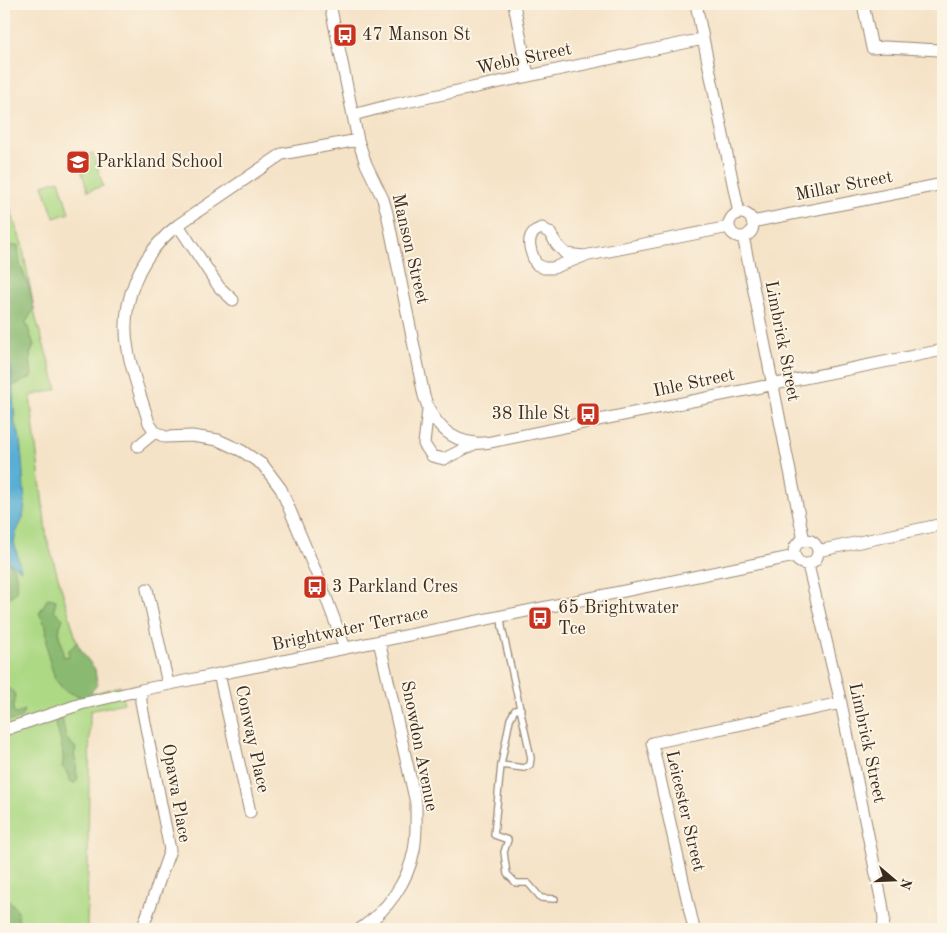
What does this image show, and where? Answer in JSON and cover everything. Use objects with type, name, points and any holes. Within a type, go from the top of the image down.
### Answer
[{"type":"street","name":"Manson Street","points":[[330,4],[358,140],[387,213],[424,396],[436,422],[453,436]]},
{"type":"street","points":[[514,4],[528,76]]},
{"type":"street","points":[[696,4],[738,208],[737,214]]},
{"type":"street","points":[[863,4],[872,48],[940,50]]},
{"type":"street","name":"Webb Street","points":[[353,115],[387,106],[703,39]]},
{"type":"street","points":[[345,648],[321,584],[281,489],[263,465],[242,451],[218,440],[192,436],[165,438],[155,432],[149,423],[128,350],[126,319],[130,296],[137,276],[150,253],[168,232],[282,154],[358,140]]},
{"type":"street","name":"Millar Street","points":[[752,222],[943,184]]},
{"type":"street","points":[[737,214],[745,214],[752,222],[749,233],[742,237],[734,235],[729,228],[731,218],[737,214]]},
{"type":"street","points":[[178,225],[219,287],[232,300]]},
{"type":"street","points":[[584,256],[566,254],[557,245],[550,233],[542,228],[534,232],[529,240],[536,264],[544,268],[553,268],[584,256],[729,228]]},
{"type":"street","name":"Limbrick Street","points":[[742,237],[745,243],[804,540]]},
{"type":"street","name":"Ihle Street","points":[[453,436],[476,443],[500,440],[943,350]]},
{"type":"street","points":[[428,408],[424,444],[432,456],[444,459],[476,443]]},
{"type":"street","points":[[138,446],[155,432]]},
{"type":"street","points":[[818,551],[943,524]]},
{"type":"street","points":[[804,540],[814,543],[818,551],[816,559],[808,565],[801,564],[796,560],[795,556],[796,545],[804,540]]},
{"type":"street","name":"Brightwater Terrace","points":[[4,730],[82,704],[168,684],[795,556]]},
{"type":"street","name":"Limbrick Street","points":[[808,565],[841,703],[882,903],[884,918],[882,929]]},
{"type":"street","points":[[147,589],[168,684]]},
{"type":"street","name":"Snowdon Avenue","points":[[360,929],[383,910],[396,893],[406,875],[414,850],[416,825],[416,803],[379,641]]},
{"type":"street","name":"Conway Place","points":[[219,674],[250,812]]},
{"type":"street","name":"Opawa Place","points":[[141,690],[141,702],[170,850],[146,921],[146,929]]},
{"type":"street","name":"Leicester Street","points":[[694,929],[652,743],[841,703]]},
{"type":"lane","points":[[500,616],[531,758],[530,765],[524,768],[501,765]]},
{"type":"lane","points":[[521,709],[515,710],[510,719],[501,765],[494,835],[508,840],[504,852],[507,874],[516,883],[528,883],[541,898],[555,899]]},
{"type":"green space","points":[[93,153],[103,186],[88,191],[77,158]]},
{"type":"green space","points":[[59,180],[69,213],[54,218],[43,185]]},
{"type":"green space","points":[[4,190],[22,244],[36,319],[57,389],[30,396],[47,539],[92,694],[120,686],[124,703],[90,711],[87,929],[4,929]]},
{"type":"green space","points":[[6,216],[8,224],[4,247],[4,217]]},
{"type":"green space","points":[[18,245],[20,264],[30,290],[34,309],[26,322],[34,345],[30,355],[32,377],[11,387],[4,356],[4,247]]},
{"type":"green space","points":[[4,559],[12,566],[16,573],[17,582],[16,592],[10,597],[4,598]]},
{"type":"green space","points":[[48,598],[56,600],[54,610],[63,619],[59,636],[63,656],[69,657],[68,651],[77,643],[95,669],[97,685],[85,699],[64,690],[55,679],[48,656],[46,626],[39,613]]},
{"type":"green space","points":[[4,687],[14,692],[13,710],[15,714],[24,710],[17,720],[4,721]]},
{"type":"green space","points":[[62,718],[66,738],[76,748],[74,756],[77,764],[78,779],[75,783],[69,782],[69,777],[62,767],[62,750],[55,720]]},
{"type":"green space","points":[[4,900],[10,901],[17,910],[19,924],[12,929],[4,927]]},
{"type":"water","points":[[4,338],[12,376],[15,425],[20,439],[22,460],[25,504],[23,518],[14,542],[21,570],[4,559]]},
{"type":"place","name":"47 Manson St","points":[[345,35]]},
{"type":"place","name":"Parkland School","points":[[78,162]]},
{"type":"place","name":"38 Ihle St","points":[[588,414]]},
{"type":"place","name":"3 Parkland Cres","points":[[315,587]]},
{"type":"place","name":"65 Brightwater Tce","points":[[540,618]]}]
